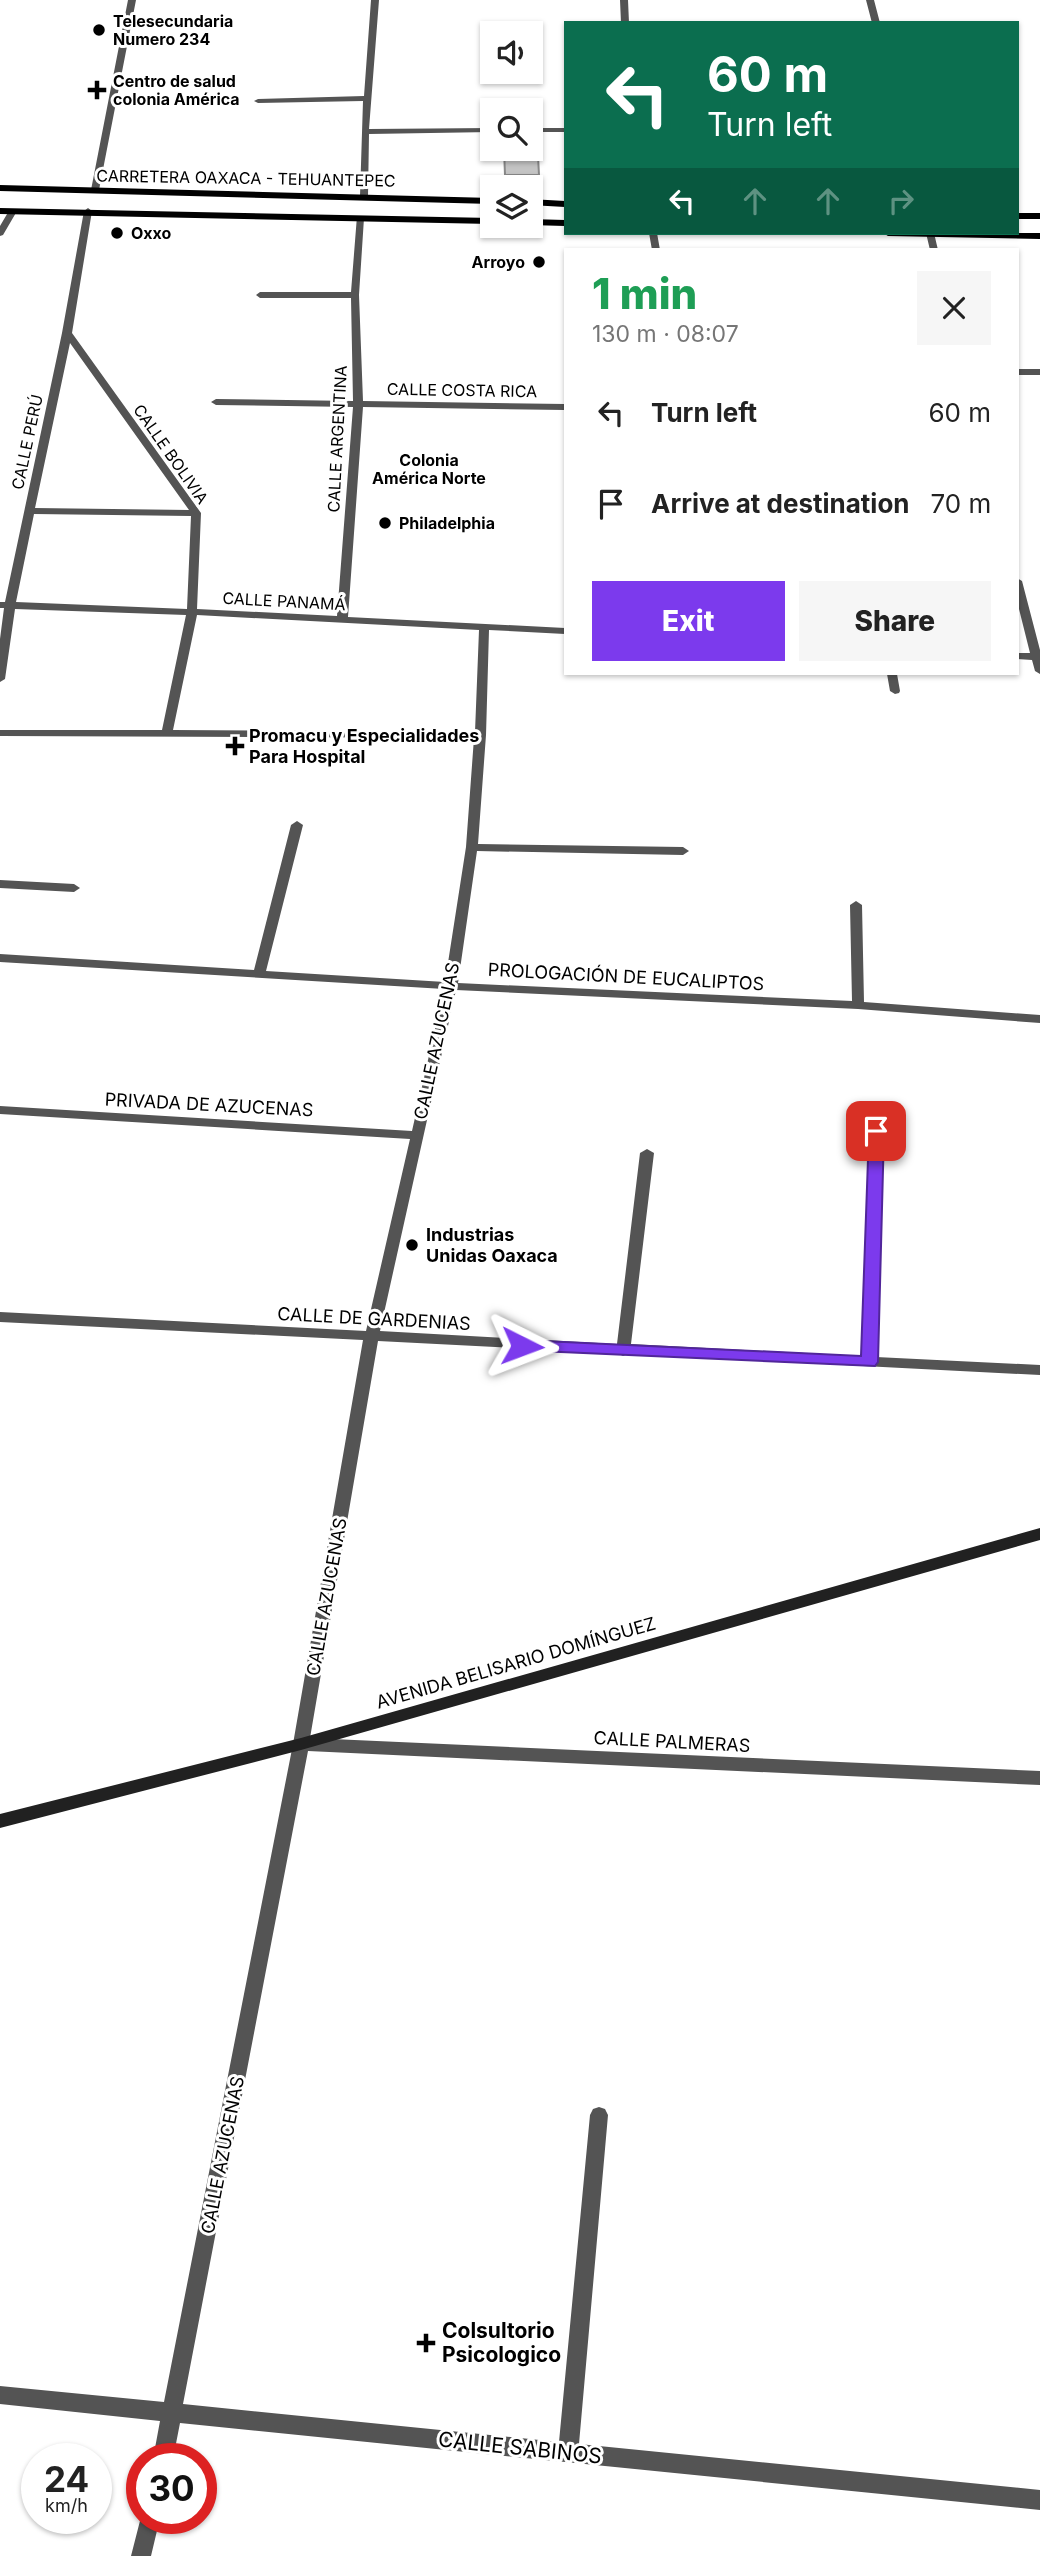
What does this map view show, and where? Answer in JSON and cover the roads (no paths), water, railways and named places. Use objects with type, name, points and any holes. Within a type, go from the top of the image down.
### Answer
[{"type":"main road","name":"CARRETERA OAXACA - TEHUANTEPEC","points":[[0,188],[480,201]]},
{"type":"main road","points":[[543,203],[564,204]]},
{"type":"main road","points":[[0,211],[480,221]]},
{"type":"main road","points":[[1019,216],[1040,216]]},
{"type":"main road","points":[[543,222],[564,223]]},
{"type":"main road","points":[[1003,235],[1040,236]]},
{"type":"street","points":[[95,190],[132,0]]},
{"type":"street","points":[[364,196],[365,132],[375,0]]},
{"type":"street","points":[[624,0],[625,21]]},
{"type":"street","points":[[870,0],[875,21]]},
{"type":"street","points":[[258,102],[368,98]]},
{"type":"street","points":[[543,130],[564,130]]},
{"type":"street","points":[[365,132],[480,131]]},
{"type":"street","points":[[0,233],[13,211]]},
{"type":"street","name":"CALLE PERÚ","points":[[0,679],[5,605],[67,333],[88,211]]},
{"type":"street","name":"CALLE ARGENTINA","points":[[342,620],[358,405],[355,295],[360,218]]},
{"type":"street","points":[[260,295],[355,295]]},
{"type":"street","name":"CALLE BOLIVIA","points":[[67,333],[196,513],[192,612],[167,733]]},
{"type":"street","points":[[1019,372],[1040,372]]},
{"type":"street","name":"CALLE COSTA RICA","points":[[216,402],[564,407]]},
{"type":"street","points":[[28,511],[196,513]]},
{"type":"street","points":[[1019,587],[1040,671]]},
{"type":"street","name":"CALLE PANAMÁ","points":[[5,605],[564,631]]},
{"type":"street","name":"CALLE AZUCENAS","points":[[167,2443],[302,1744],[371,1338],[451,986],[472,847],[484,627]]},
{"type":"street","points":[[1019,656],[1038,657]]},
{"type":"street","points":[[892,675],[895,691]]},
{"type":"street","points":[[0,733],[480,735]]},
{"type":"street","points":[[259,975],[297,825]]},
{"type":"street","points":[[472,847],[683,851]]},
{"type":"street","points":[[0,884],[74,888]]},
{"type":"street","points":[[856,905],[858,1005]]},
{"type":"street","name":"PROLOGACIÓN DE EUCALIPTOS","points":[[0,958],[451,986],[858,1005],[1040,1019]]},
{"type":"street","name":"PRIVADA DE AZUCENAS","points":[[0,1110],[416,1135]]},
{"type":"street","points":[[869,1362],[876,1131]]},
{"type":"street","points":[[623,1351],[647,1153]]},
{"type":"street","name":"CALLE DE GARDENIAS","points":[[0,1317],[623,1351],[1040,1370]]},
{"type":"street","name":"AVENIDA BELISARIO DOMÍNGUEZ","points":[[0,1821],[302,1744],[1040,1534]]},
{"type":"street","name":"CALLE PALMERAS","points":[[302,1744],[1040,1778]]},
{"type":"street","points":[[568,2453],[599,2115]]},
{"type":"street","name":"CALLE SABINOS","points":[[0,2395],[1040,2500]]},
{"type":"street","points":[[141,2556],[146,2534]]},
{"type":"place","name":"Telesecundaria Numero 234","points":[[99,30]]},
{"type":"place","name":"Centro de salud colonia América","points":[[97,90]]},
{"type":"place","name":"Oxxo","points":[[117,233]]},
{"type":"place","name":"Arroyo","points":[[539,262]]},
{"type":"place","name":"Philadelphia","points":[[385,523]]},
{"type":"place","name":"Promacu y Especialidades Para Hospital","points":[[235,746]]},
{"type":"place","name":"Industrias Unidas Oaxaca","points":[[412,1245]]},
{"type":"place","name":"Colsultorio Psicologico","points":[[426,2343]]},
{"type":"district","name":"Colonia América Norte","points":[[429,469]]}]
